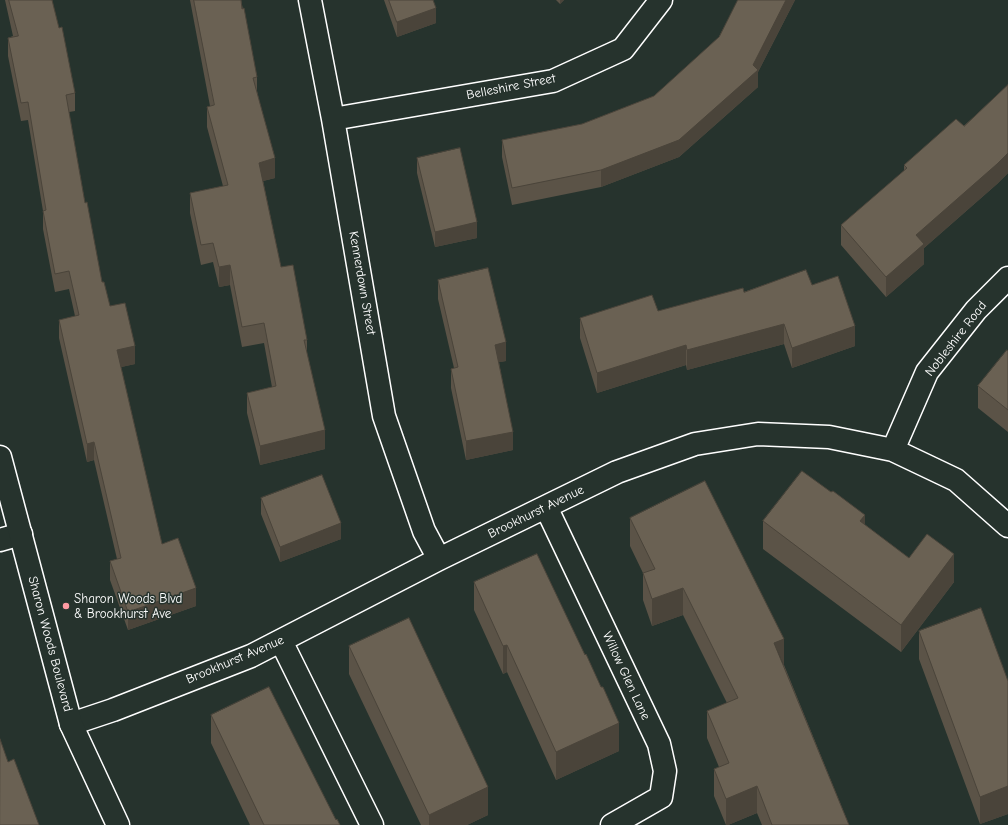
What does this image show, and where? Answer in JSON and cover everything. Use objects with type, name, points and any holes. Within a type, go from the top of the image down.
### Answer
[{"type":"street","name":"Kennerdown Street","points":[[310,0],[333,119],[384,416],[424,531],[439,559]]},
{"type":"street","name":"Belleshire Street","points":[[333,119],[553,81],[623,49],[661,0]]},
{"type":"street","name":"Nobleshire Road","points":[[893,450],[927,372],[976,310],[1008,278]]},
{"type":"street","name":"Brookhurst Avenue","points":[[71,724],[113,710],[251,656],[439,559],[617,472],[695,444],[758,434],[829,437],[893,450],[956,480],[1008,526]]},
{"type":"street","name":"Sharon Woods Boulevard","points":[[0,457],[71,724],[118,825]]},
{"type":"street","name":"Willow Glen Lane","points":[[546,507],[659,744],[665,771],[661,798],[612,825]]},
{"type":"street","points":[[0,540],[21,534]]},
{"type":"street","points":[[281,641],[372,825]]},
{"type":"building","points":[[9,0],[52,0],[59,28],[62,27],[75,93],[66,95],[85,203],[87,202],[102,282],[104,282],[110,306],[125,303],[135,346],[117,350],[162,544],[178,538],[196,588],[128,612],[110,561],[121,558],[94,442],[87,444],[59,320],[79,315],[69,271],[55,274],[43,211],[46,210],[28,102],[21,103],[8,38],[18,36]]},
{"type":"building","points":[[194,0],[241,0],[242,9],[244,8],[257,77],[253,78],[275,158],[259,163],[281,267],[293,265],[307,340],[304,340],[325,430],[260,446],[247,393],[276,386],[264,323],[242,327],[230,265],[219,267],[213,243],[201,245],[190,193],[228,185],[207,107],[214,105]]},
{"type":"building","points":[[389,0],[433,0],[436,8],[397,22]]},
{"type":"building","points":[[738,0],[786,0],[753,65],[758,70],[679,140],[601,170],[512,188],[502,140],[582,124],[654,96],[719,37]]},
{"type":"building","points":[[1008,85],[1008,153],[916,235],[924,244],[886,277],[841,225],[907,168],[904,165],[956,119],[964,126]]},
{"type":"building","points":[[460,148],[477,222],[435,232],[417,158]]},
{"type":"building","points":[[488,268],[506,342],[495,345],[513,432],[466,441],[451,369],[458,367],[438,280]]},
{"type":"building","points":[[806,270],[812,285],[838,276],[855,326],[792,348],[784,324],[687,350],[686,345],[597,373],[580,318],[652,295],[658,311],[743,288],[744,292]]},
{"type":"building","points":[[1007,350],[1008,351],[1008,410],[978,386]]},
{"type":"building","points":[[802,471],[831,492],[833,491],[865,515],[860,521],[909,558],[927,534],[954,554],[901,625],[763,521]]},
{"type":"building","points":[[322,475],[341,523],[280,547],[261,498]]},
{"type":"building","points":[[705,481],[784,639],[774,643],[849,825],[772,825],[757,786],[726,799],[714,769],[729,763],[707,711],[738,698],[683,588],[652,599],[643,573],[655,569],[630,518]]},
{"type":"building","points":[[537,554],[585,655],[586,654],[601,687],[603,687],[619,723],[556,752],[507,645],[503,646],[474,582]]},
{"type":"building","points":[[981,608],[1008,681],[1008,786],[980,797],[919,631]]},
{"type":"building","points":[[409,618],[488,787],[429,815],[349,646]]},
{"type":"building","points":[[269,687],[336,820],[337,819],[340,825],[264,825],[211,715]]},
{"type":"building","points":[[0,739],[8,762],[14,759],[39,825],[0,825]]},
{"type":"place","name":"Sharon Woods Blvd & Brookhurst Ave","points":[[66,606]]}]
